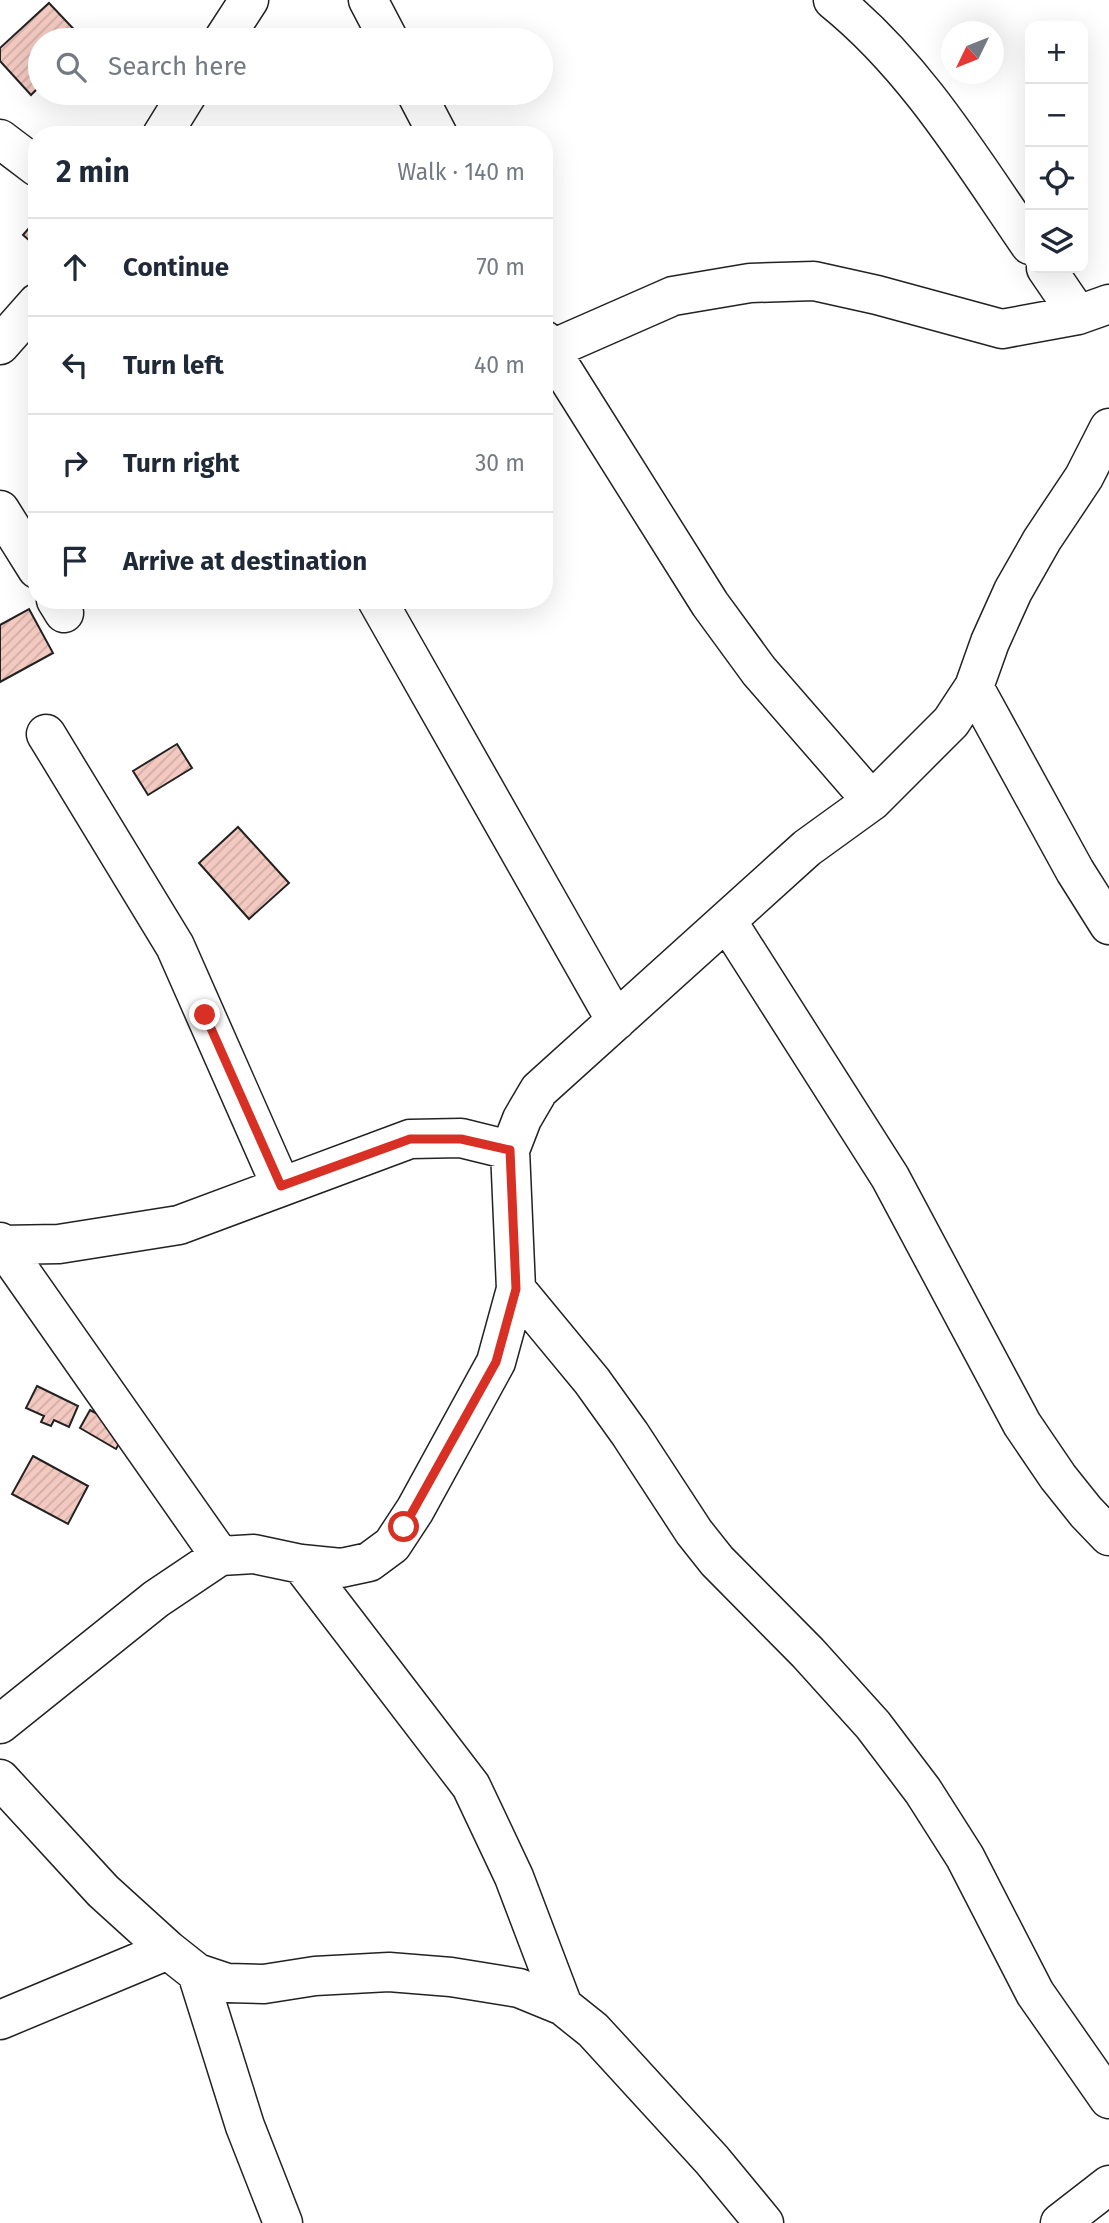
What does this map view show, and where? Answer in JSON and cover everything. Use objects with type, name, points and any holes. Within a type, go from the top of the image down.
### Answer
[{"type":"street","points":[[231,28],[249,0]]},
{"type":"street","points":[[368,0],[383,28]]},
{"type":"street","points":[[833,0],[861,23],[941,114],[1025,238]]},
{"type":"street","points":[[168,126],[181,105]]},
{"type":"street","points":[[422,105],[433,126]]},
{"type":"street","points":[[0,139],[28,160]]},
{"type":"street","points":[[1052,273],[1094,310]]},
{"type":"street","points":[[553,343],[673,296],[750,283],[814,281],[1002,329],[1094,310]]},
{"type":"street","points":[[0,345],[28,313]]},
{"type":"street","points":[[553,355],[710,604],[759,671],[872,801]]},
{"type":"street","points":[[0,1724],[156,1600],[220,1556],[254,1554],[301,1564],[341,1568],[369,1562],[392,1545],[415,1510],[496,1362],[516,1289],[510,1150],[522,1119],[539,1090],[807,848],[872,801],[951,722],[974,687],[990,642],[1013,591],[1042,540],[1084,477],[1109,428]]},
{"type":"street","points":[[0,510],[28,555]]},
{"type":"street","points":[[382,609],[616,1021]]},
{"type":"street","points":[[974,687],[1075,871],[1109,925]]},
{"type":"street","points":[[46,734],[175,946],[281,1186]]},
{"type":"street","points":[[727,921],[890,1177],[1023,1424],[1058,1477],[1109,1536]]},
{"type":"street","points":[[0,1244],[59,1244],[178,1225],[410,1139],[461,1139],[510,1150]]},
{"type":"street","points":[[0,1244],[220,1556]]},
{"type":"street","points":[[516,1289],[592,1381],[694,1532],[717,1561],[808,1653],[873,1725],[923,1791],[965,1857],[1035,1993],[1109,2099]]},
{"type":"street","points":[[301,1564],[471,1786],[514,1877],[563,2006]]},
{"type":"street","points":[[0,1779],[103,1891],[182,1962],[227,1983],[264,1984],[315,1976],[389,1972],[519,1988],[563,2006],[593,2030],[712,2160],[764,2223]]},
{"type":"street","points":[[0,2020],[182,1962]]},
{"type":"street","points":[[182,1962],[283,2223]]},
{"type":"street","points":[[1059,2223],[1109,2185]]},
{"type":"building","points":[[49,3],[73,28],[28,28],[28,92],[0,61],[0,48]]},
{"type":"building","points":[[29,609],[53,653],[0,682],[0,625]]},
{"type":"building","points":[[177,744],[192,768],[148,795],[133,771]]},
{"type":"building","points":[[238,827],[289,883],[249,919],[199,863]]},
{"type":"building","points":[[37,1386],[78,1406],[69,1427],[54,1420],[51,1426],[41,1422],[44,1416],[26,1408]]},
{"type":"building","points":[[90,1410],[127,1430],[116,1449],[80,1428]]},
{"type":"building","points":[[33,1456],[88,1486],[68,1524],[12,1494]]},
{"type":"route","points":[[205,1015],[281,1186],[410,1139],[461,1139],[510,1150],[516,1289],[496,1362],[404,1527]]}]
